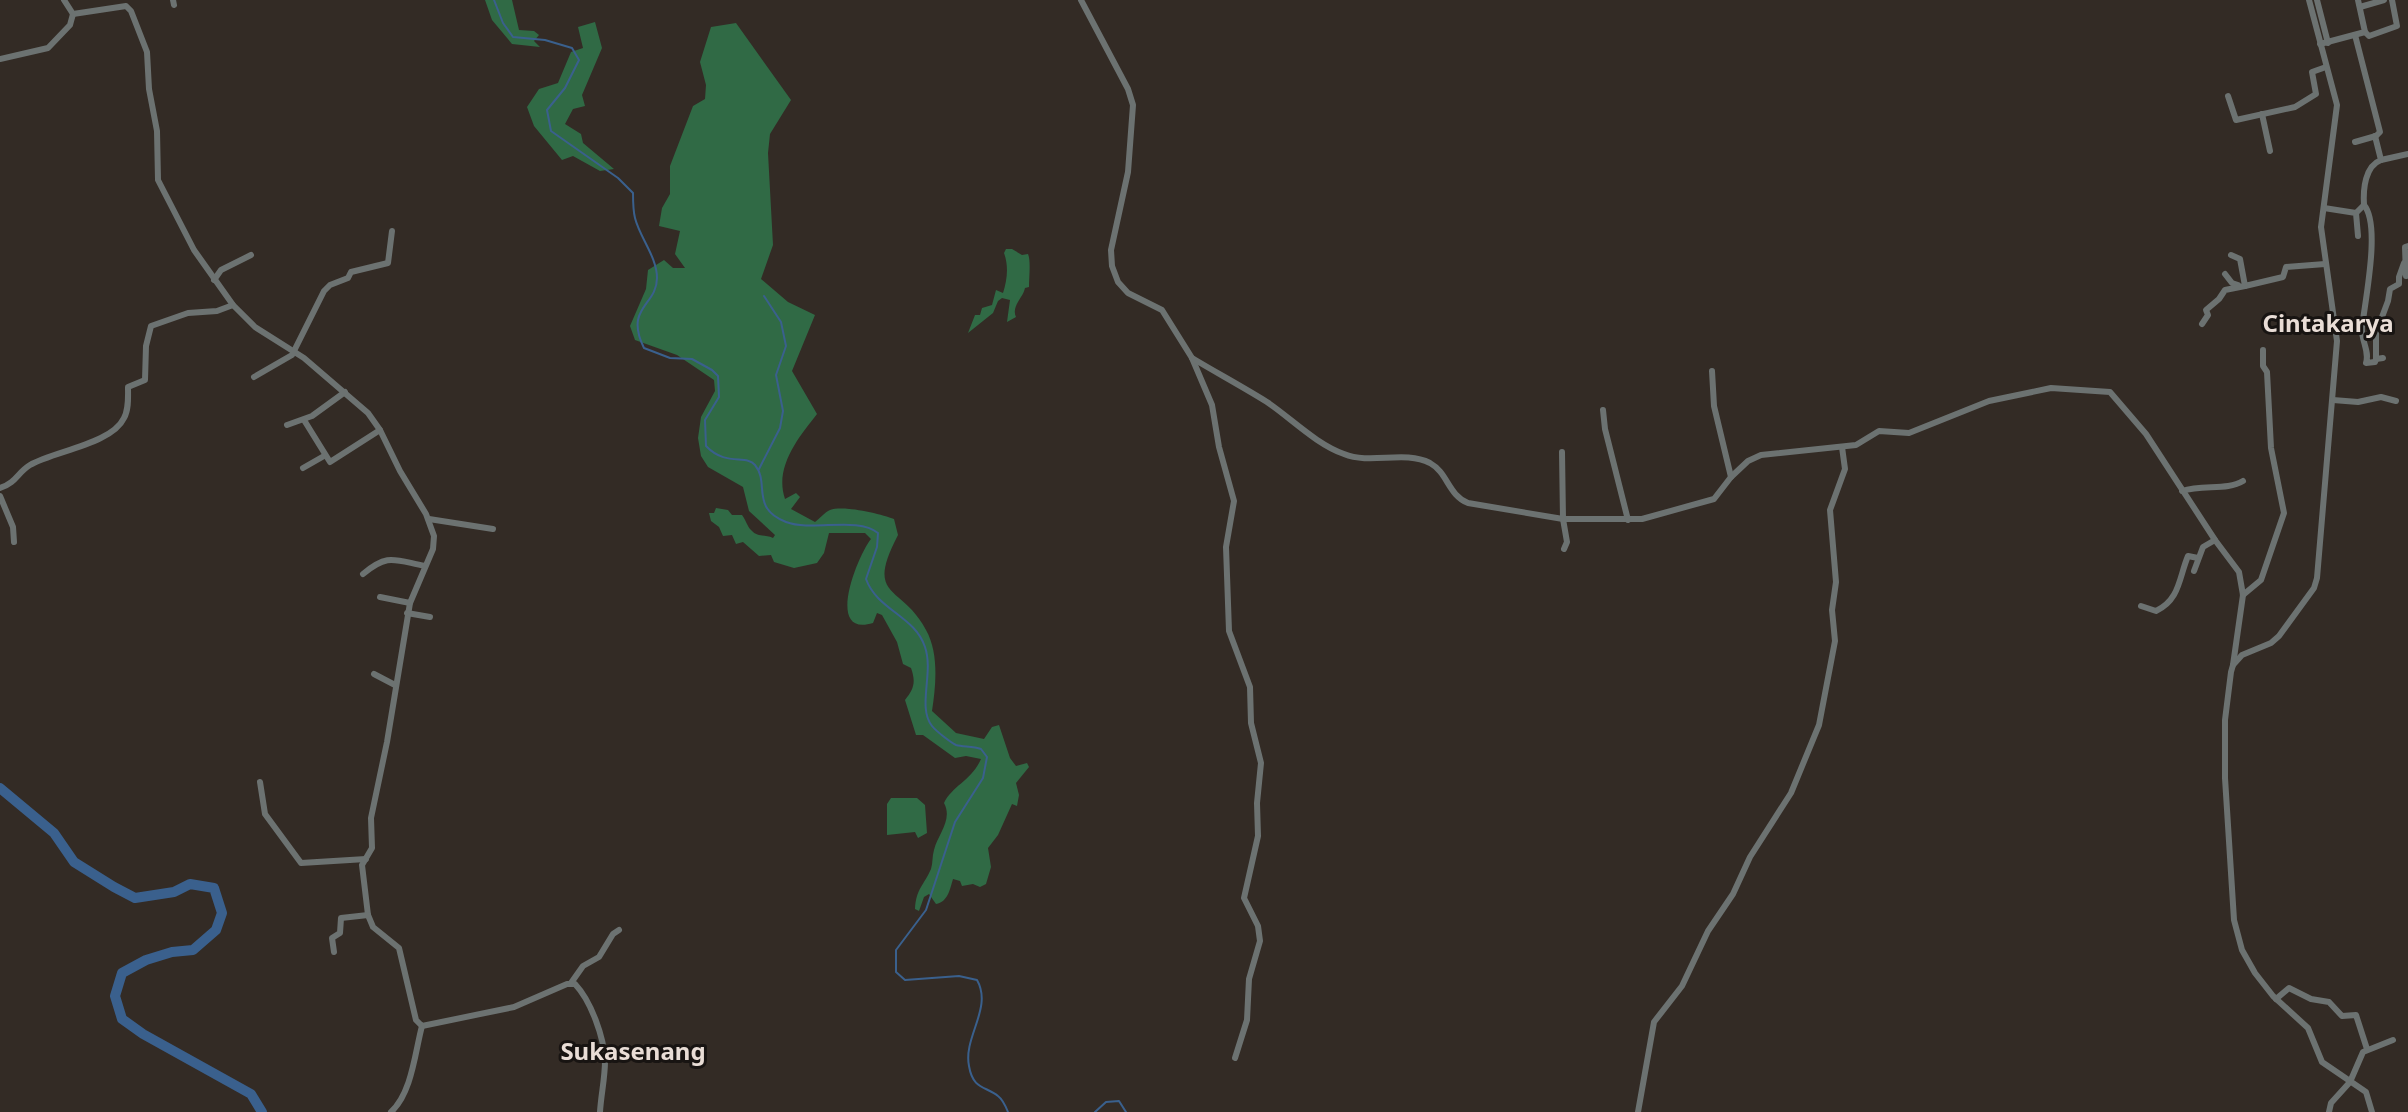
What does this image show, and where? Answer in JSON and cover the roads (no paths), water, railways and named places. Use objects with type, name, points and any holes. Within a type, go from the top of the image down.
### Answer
[{"type":"street","points":[[0,59],[43,51],[70,25],[73,14],[64,0]]},
{"type":"street","points":[[73,14],[126,6],[133,0]]},
{"type":"street","points":[[1081,0],[1128,89],[1133,105],[1128,172],[1111,250],[1114,273],[1128,293],[1162,310],[1192,358],[1212,405],[1219,447],[1234,501],[1226,547],[1229,631],[1250,687],[1251,723],[1261,763],[1258,836],[1244,898],[1258,926],[1260,941],[1249,979],[1247,1020],[1235,1058]]},
{"type":"street","points":[[2233,665],[2245,653],[2276,639],[2316,584],[2337,341],[2321,227],[2337,105],[2309,0]]},
{"type":"street","points":[[2317,0],[2328,43]]},
{"type":"street","points":[[2384,0],[2359,3],[2365,32],[2369,36],[2396,26],[2392,0]]},
{"type":"street","points":[[126,6],[138,23],[147,52],[149,89],[157,131],[158,180],[194,250],[233,305],[262,333],[295,351],[368,413],[429,519],[434,543],[407,613],[371,818],[372,848],[362,870],[368,915],[373,927],[399,948],[415,1017],[422,1026]]},
{"type":"street","points":[[2320,44],[2365,32]]},
{"type":"street","points":[[2355,35],[2380,132],[2355,142]]},
{"type":"street","points":[[2228,96],[2236,120],[2295,107],[2315,94],[2312,72],[2326,67]]},
{"type":"street","points":[[2262,114],[2270,151]]},
{"type":"street","points":[[2375,136],[2381,160]]},
{"type":"street","points":[[2358,236],[2356,213],[2364,205],[2368,169],[2372,163],[2408,154]]},
{"type":"street","points":[[2364,205],[2371,215],[2370,275],[2361,339],[2368,355],[2366,363],[2379,358],[2376,333],[2390,289],[2399,284],[2405,247],[2408,246]]},
{"type":"street","points":[[2324,208],[2356,213]]},
{"type":"street","points":[[254,377],[289,358],[295,351],[327,288],[348,278],[351,272],[388,263],[392,231]]},
{"type":"street","points":[[214,280],[221,270],[251,255]]},
{"type":"street","points":[[2231,255],[2240,259],[2243,286]]},
{"type":"street","points":[[2404,263],[2406,276]]},
{"type":"street","points":[[2202,324],[2208,315],[2206,310],[2225,290],[2283,277],[2286,267],[2325,264]]},
{"type":"street","points":[[2225,274],[2232,283],[2243,286]]},
{"type":"street","points":[[0,488],[16,480],[30,465],[104,437],[122,422],[128,407],[128,387],[145,380],[146,346],[151,326],[188,313],[217,311],[233,305]]},
{"type":"street","points":[[2243,595],[2261,580],[2284,513],[2271,448],[2263,350]]},
{"type":"street","points":[[1192,358],[1266,402],[1338,452],[1360,458],[1393,457],[1428,462],[1443,474],[1454,494],[1462,500],[1563,519],[1628,520],[1649,517],[1714,499],[1748,461],[1761,455],[1860,444],[1879,431],[1909,433],[1989,401],[2051,388],[2108,391],[2146,434],[2215,540],[2237,568],[2243,595],[2225,720],[2227,835],[2234,920],[2242,950],[2255,973],[2276,999],[2308,1028],[2322,1062],[2368,1095],[2372,1112]]},
{"type":"street","points":[[1712,371],[1714,406],[1731,477]]},
{"type":"street","points":[[287,425],[304,420],[345,392]]},
{"type":"street","points":[[2333,400],[2358,402],[2381,397],[2396,401]]},
{"type":"street","points":[[1603,410],[1628,520]]},
{"type":"street","points":[[304,420],[324,456],[331,462],[380,430]]},
{"type":"street","points":[[1638,1112],[1654,1022],[1682,986],[1708,931],[1791,793],[1819,725],[1835,641],[1832,610],[1836,582],[1830,510],[1845,469],[1842,447]]},
{"type":"street","points":[[1562,452],[1563,519],[1567,542],[1564,549]]},
{"type":"street","points":[[303,468],[324,456]]},
{"type":"street","points":[[2182,491],[2209,485],[2231,486],[2243,481]]},
{"type":"street","points":[[0,496],[13,527],[14,542]]},
{"type":"street","points":[[429,519],[493,529]]},
{"type":"street","points":[[2194,571],[2203,547],[2215,540]]},
{"type":"street","points":[[2141,606],[2156,611],[2167,603],[2179,587],[2188,556],[2198,558]]},
{"type":"street","points":[[363,574],[383,560],[425,566]]},
{"type":"street","points":[[380,597],[410,603]]},
{"type":"street","points":[[407,613],[430,617]]},
{"type":"street","points":[[374,674],[395,685]]},
{"type":"street","points":[[260,782],[265,814],[301,863],[366,859]]},
{"type":"street","points":[[334,952],[332,938],[341,931],[341,918],[368,915]]},
{"type":"street","points":[[422,1026],[504,1010],[571,983],[583,966],[599,957],[613,934],[619,930]]},
{"type":"street","points":[[571,983],[577,986],[584,999],[603,1046],[605,1062],[600,1112]]},
{"type":"street","points":[[2276,999],[2289,988],[2311,999],[2329,1002],[2342,1016],[2356,1015],[2367,1049]]},
{"type":"street","points":[[391,1112],[399,1104],[407,1084],[422,1026]]},
{"type":"street","points":[[2329,1112],[2331,1103],[2350,1082],[2367,1049],[2393,1040]]},
{"type":"waterway","points":[[494,0],[503,23],[513,37],[545,40],[572,48],[579,60],[565,88],[547,110],[551,131],[618,178],[633,193],[635,218],[657,278],[656,287],[639,315],[639,334],[644,348],[670,358],[692,359],[718,376],[719,397],[705,420],[706,446],[721,456],[746,460],[755,465],[764,503],[768,510],[786,522],[809,526],[859,526],[878,533],[877,547],[866,579],[871,590],[913,628],[925,647],[928,718],[934,728],[953,744],[981,749],[987,757],[983,778],[955,822],[926,910],[896,950],[896,972],[905,980],[959,976],[977,980],[982,1001],[970,1044],[969,1066],[977,1083],[999,1097],[1008,1112]]},
{"type":"waterway","points":[[759,469],[780,428],[783,411],[776,375],[786,346],[781,322],[764,296]]},
{"type":"waterway","points":[[0,788],[54,833],[74,862],[135,898],[174,892],[190,884],[214,888],[222,913],[216,930],[193,950],[172,952],[146,960],[122,973],[115,996],[122,1019],[143,1034],[251,1094],[262,1112]]},
{"type":"waterway","points":[[1095,1112],[1106,1102],[1119,1101],[1126,1112]]},
{"type":"district","name":"Cintakarya","points":[[2328,322]]},
{"type":"district","name":"Sukasenang","points":[[633,1050]]}]
